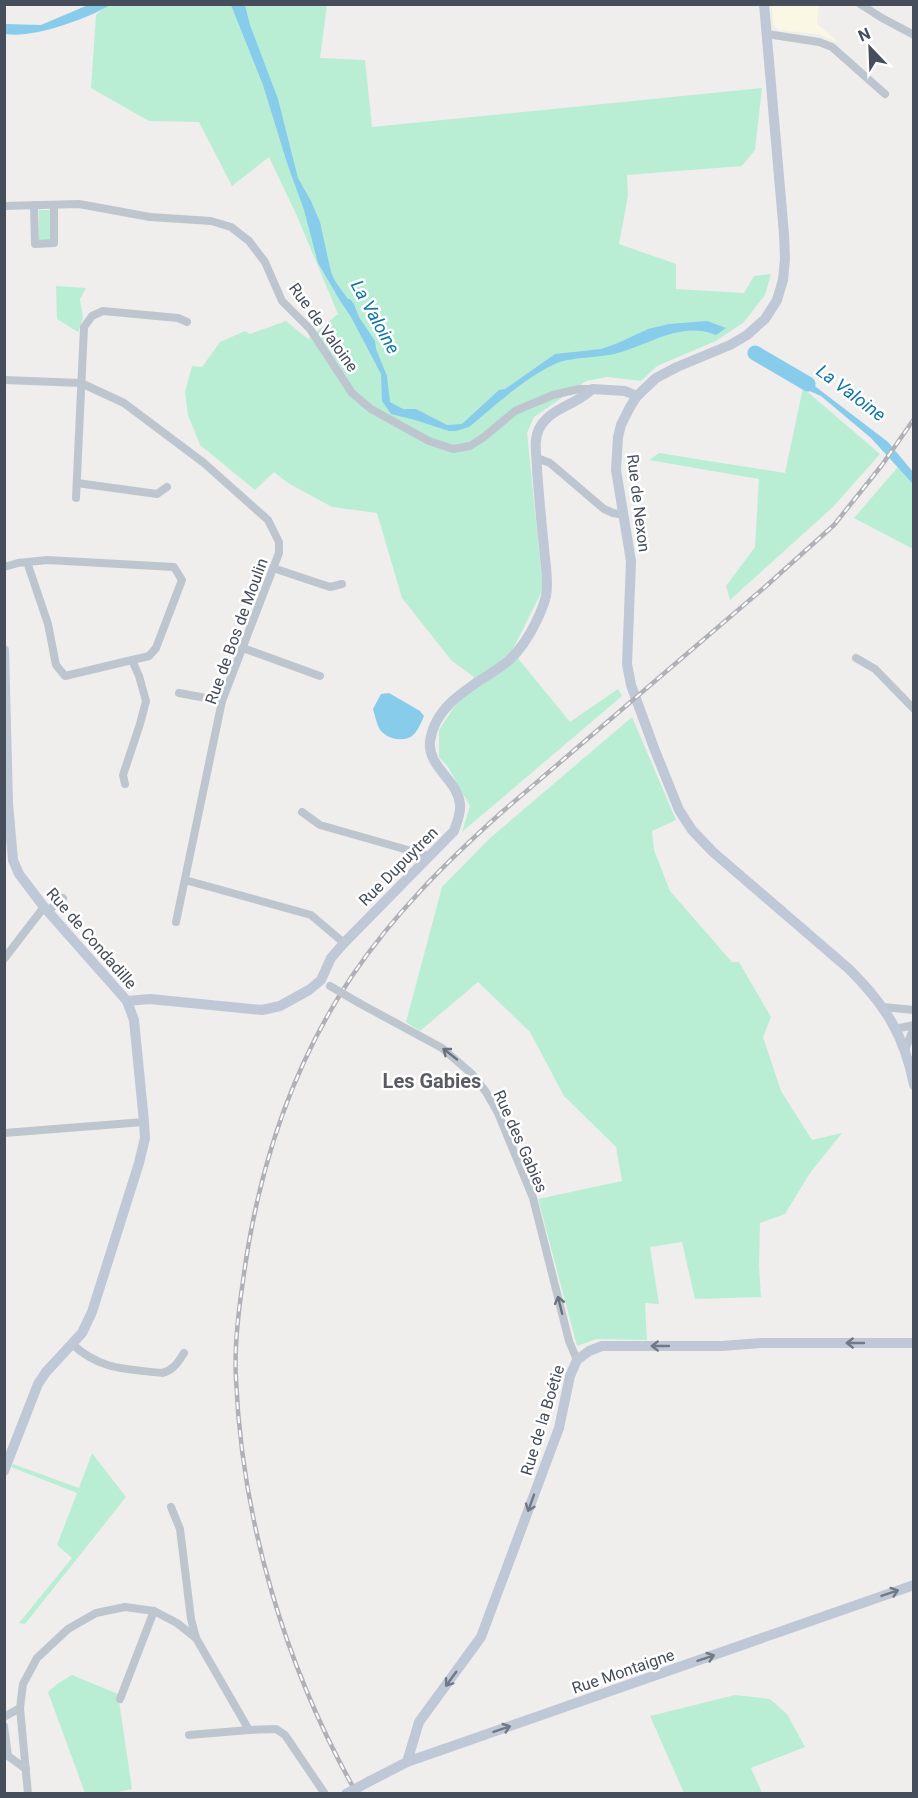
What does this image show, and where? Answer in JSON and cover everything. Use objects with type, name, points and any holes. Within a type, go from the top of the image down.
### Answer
[{"type":"street","name":"Rue de Nexon","points":[[764,4],[785,259],[783,280],[777,300],[765,319],[747,335],[730,345],[665,373],[637,396],[625,416],[618,437],[616,470],[631,561],[627,664],[631,686],[641,714],[679,810],[692,830],[713,852],[867,987],[883,1006],[895,1029],[905,1050],[914,1085]]},
{"type":"street","points":[[860,4],[914,34]]},
{"type":"street","points":[[767,34],[819,42],[832,47],[885,94]]},
{"type":"street","name":"Rue de Valoine","points":[[4,206],[79,204],[150,217],[211,221],[231,228],[249,241],[265,262],[282,301],[310,329],[352,393],[371,409],[429,441],[445,447],[453,449],[470,446],[515,411],[553,395],[579,389],[592,389],[625,392],[637,396]]},
{"type":"street","points":[[34,205],[35,244],[54,243],[54,205]]},
{"type":"street","points":[[76,498],[84,327],[92,316],[103,311],[178,318],[187,322]]},
{"type":"street","name":"Rue de Bos de Moulin","points":[[4,380],[81,383],[124,403],[204,463],[268,520],[279,542],[279,553],[222,701],[176,922]]},
{"type":"street","name":"Rue Dupuytren","points":[[127,1001],[150,999],[262,1010],[296,999],[326,983],[331,958],[454,831],[460,815],[460,803],[454,788],[431,755],[430,741],[435,724],[460,694],[509,661],[536,622],[546,598],[548,583],[539,500],[536,438],[539,428],[546,419],[592,389]]},
{"type":"street","points":[[537,458],[550,464],[604,509],[624,515]]},
{"type":"street","points":[[77,483],[157,494],[167,487]]},
{"type":"street","points":[[4,567],[18,562],[47,560],[174,567],[182,580],[156,648],[149,656],[65,676],[56,665],[48,624],[27,562]]},
{"type":"street","points":[[273,568],[330,586],[342,584]]},
{"type":"street","points":[[243,648],[320,676]]},
{"type":"street","name":"Rue de Condadille","points":[[4,650],[7,792],[13,860],[19,874],[46,909],[127,1001],[134,1020],[144,1122],[144,1138],[139,1163],[92,1312],[82,1333],[38,1384],[4,1471]]},
{"type":"street","points":[[856,658],[875,669],[914,710]]},
{"type":"street","points":[[124,784],[123,775],[146,701],[132,660]]},
{"type":"street","points":[[179,693],[222,701]]},
{"type":"street","points":[[302,812],[320,825],[429,856]]},
{"type":"street","points":[[185,880],[311,915],[344,943]]},
{"type":"street","points":[[4,959],[46,909],[63,898]]},
{"type":"street","name":"Rue des Gabies","points":[[326,983],[442,1048],[472,1074],[486,1092],[498,1113],[533,1198],[569,1341],[577,1360]]},
{"type":"street","points":[[883,1006],[914,1010]]},
{"type":"street","points":[[895,1029],[914,1026],[905,1050]]},
{"type":"street","points":[[4,1133],[144,1122]]},
{"type":"street","name":"Rue de la Boétie","points":[[407,1762],[419,1722],[481,1637],[559,1428],[570,1376],[577,1360],[589,1351],[602,1346],[914,1343]]},
{"type":"street","points":[[72,1344],[101,1364],[162,1373],[174,1367],[184,1353]]},
{"type":"street","points":[[171,1507],[180,1529],[191,1619],[196,1638],[249,1730]]},
{"type":"street","name":"Rue Montaigne","points":[[346,1794],[407,1762],[914,1585]]},
{"type":"street","points":[[28,1794],[20,1708],[23,1684],[37,1658],[68,1629],[96,1613],[125,1607],[154,1611],[177,1623],[196,1638]]},
{"type":"street","points":[[120,1699],[154,1611]]},
{"type":"street","points":[[4,1717],[20,1708]]},
{"type":"street","points":[[4,1726],[8,1756],[26,1769]]},
{"type":"street","points":[[189,1735],[276,1729],[285,1735],[326,1794]]},
{"type":"shaded area","points":[[772,5],[819,5],[817,24],[836,40],[818,34],[779,30],[773,25]]},
{"type":"green space","points":[[108,4],[327,5],[320,58],[365,60],[372,127],[762,88],[755,150],[742,166],[627,175],[628,196],[619,244],[676,264],[676,289],[744,293],[754,276],[771,274],[765,295],[744,322],[716,341],[657,366],[641,381],[607,377],[586,381],[534,417],[527,433],[543,589],[512,651],[570,722],[618,689],[622,696],[462,832],[470,806],[448,767],[439,757],[439,730],[474,677],[451,660],[402,598],[377,513],[332,507],[288,483],[274,472],[255,490],[200,445],[188,415],[185,392],[192,366],[202,367],[220,342],[245,331],[250,334],[286,321],[308,339],[338,314],[297,216],[269,157],[232,186],[199,122],[149,121],[91,88],[96,15]]},
{"type":"green space","points":[[39,210],[50,210],[51,241],[39,241]]},
{"type":"green space","points":[[56,286],[86,288],[80,299],[83,318],[78,332],[57,319]]},
{"type":"green space","points":[[803,388],[880,454],[833,507],[730,600],[726,586],[755,547],[759,479],[649,460],[659,453],[785,473]]},
{"type":"green space","points":[[898,467],[913,477],[913,549],[854,518]]},
{"type":"green space","points":[[632,717],[676,820],[652,831],[654,850],[670,891],[732,962],[739,962],[771,1017],[763,1037],[781,1091],[812,1140],[842,1133],[810,1173],[785,1214],[760,1223],[761,1297],[695,1299],[682,1242],[650,1247],[659,1304],[645,1303],[647,1340],[597,1339],[577,1346],[538,1199],[622,1181],[616,1147],[564,1096],[530,1032],[478,982],[420,1031],[406,1022],[442,887],[489,839]]},
{"type":"green space","points":[[92,1453],[126,1497],[25,1624],[19,1623],[72,1558],[57,1545],[77,1493],[11,1467],[13,1464],[79,1488]]},
{"type":"green space","points":[[72,1675],[118,1694],[132,1789],[114,1793],[85,1793],[48,1692]]},
{"type":"green space","points":[[735,1695],[770,1699],[787,1714],[805,1747],[751,1768],[762,1793],[684,1793],[650,1716]]},
{"type":"water","points":[[88,5],[110,5],[59,27],[29,34],[5,34],[5,24],[41,25]]},
{"type":"water","points":[[231,5],[245,5],[250,25],[278,99],[298,178],[320,222],[331,272],[335,281],[354,304],[359,317],[375,341],[387,376],[390,402],[403,409],[416,409],[447,425],[462,424],[499,390],[505,389],[555,354],[601,349],[648,329],[669,324],[707,321],[726,328],[716,335],[703,331],[677,332],[614,354],[555,364],[521,385],[469,427],[456,431],[391,414],[382,401],[381,374],[351,317],[318,263],[304,210],[263,85]]},
{"type":"water","points":[[795,371],[888,442],[913,472],[913,484],[871,438],[821,396],[803,388],[792,376]]},
{"type":"water","points":[[389,693],[420,711],[424,716],[416,732],[408,738],[389,737],[381,732],[378,726],[373,709],[381,694]]},
{"type":"waterway","name":"La Valoine","points":[[755,353],[808,384]]},
{"type":"railway","points":[[357,1794],[309,1697],[272,1593],[247,1487],[240,1433],[236,1342],[249,1241],[268,1161],[294,1084],[330,1011],[352,976],[385,931],[422,889],[502,812],[834,525],[882,465],[914,419]]},
{"type":"district","name":"Les Gabies","points":[[432,1081]]}]
